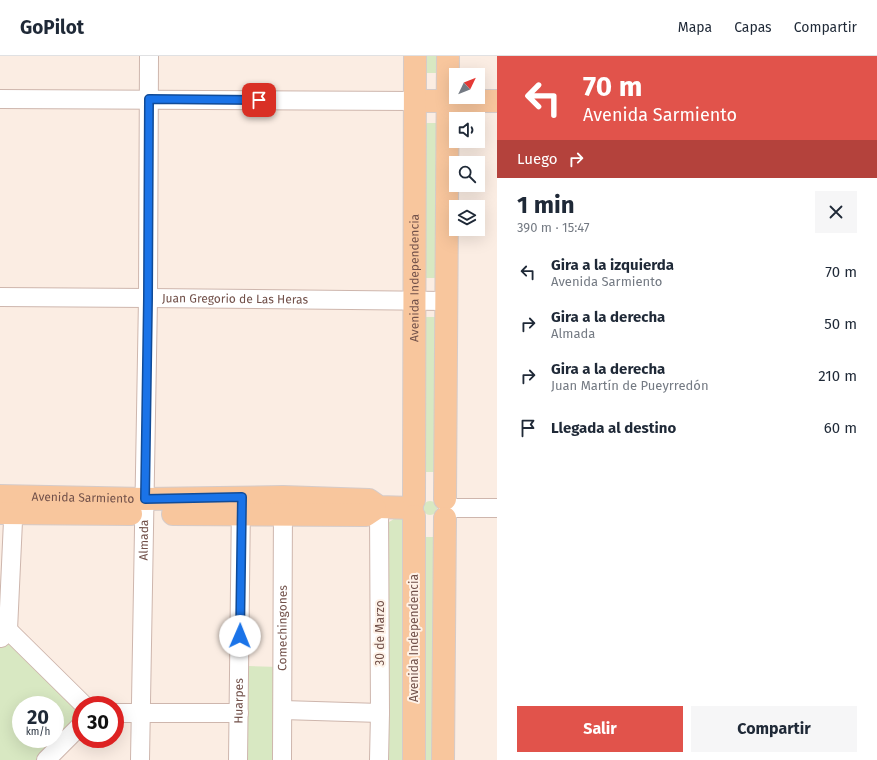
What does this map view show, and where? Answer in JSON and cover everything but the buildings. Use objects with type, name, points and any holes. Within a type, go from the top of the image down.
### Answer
[{"type":"main road","name":"Avenida Independencia","points":[[414,760],[413,508],[415,56]]},
{"type":"main road","points":[[443,760],[446,508],[448,56]]},
{"type":"main road","points":[[415,101],[497,101]]},
{"type":"main road","points":[[428,491],[438,492],[446,508],[440,523],[427,526],[418,521],[413,508],[418,495],[428,491]]},
{"type":"main road","name":"Avenida Sarmiento","points":[[7,504],[145,506],[283,505],[366,514],[379,507],[413,508]]},
{"type":"street","name":"Almada","points":[[140,760],[148,298],[150,56]]},
{"type":"street","points":[[0,99],[415,101]]},
{"type":"street","name":"Juan Gregorio de Las Heras","points":[[0,297],[446,301]]},
{"type":"street","points":[[7,504],[4,634],[74,696]]},
{"type":"street","name":"Huarpes","points":[[238,760],[241,505]]},
{"type":"street","name":"Comechingones","points":[[282,760],[283,505]]},
{"type":"street","name":"30 de Marzo","points":[[379,507],[379,760]]},
{"type":"street","points":[[446,508],[497,508]]},
{"type":"street","points":[[283,710],[380,713]]},
{"type":"street","points":[[124,713],[239,713]]},
{"type":"street","points":[[46,760],[72,734]]},
{"type":"green space","points":[[425,56],[437,56],[437,73],[425,73]]},
{"type":"green space","points":[[426,123],[438,123],[437,278],[425,278]]},
{"type":"green space","points":[[423,317],[435,317],[434,472],[422,472]]},
{"type":"green space","points":[[427,501],[433,501],[437,505],[437,511],[433,515],[427,515],[423,511],[423,505]]},
{"type":"green space","points":[[397,517],[407,517],[408,760],[385,760],[386,524]]},
{"type":"green space","points":[[424,537],[436,537],[435,760],[423,760]]},
{"type":"green space","points":[[8,641],[72,700],[72,727],[64,735],[64,696],[12,696],[12,748],[51,748],[39,760],[0,760],[0,647]]},
{"type":"green space","points":[[248,666],[279,667],[277,760],[247,760]]},
{"type":"route","points":[[240,636],[242,497],[145,499],[149,99],[259,100]]}]
